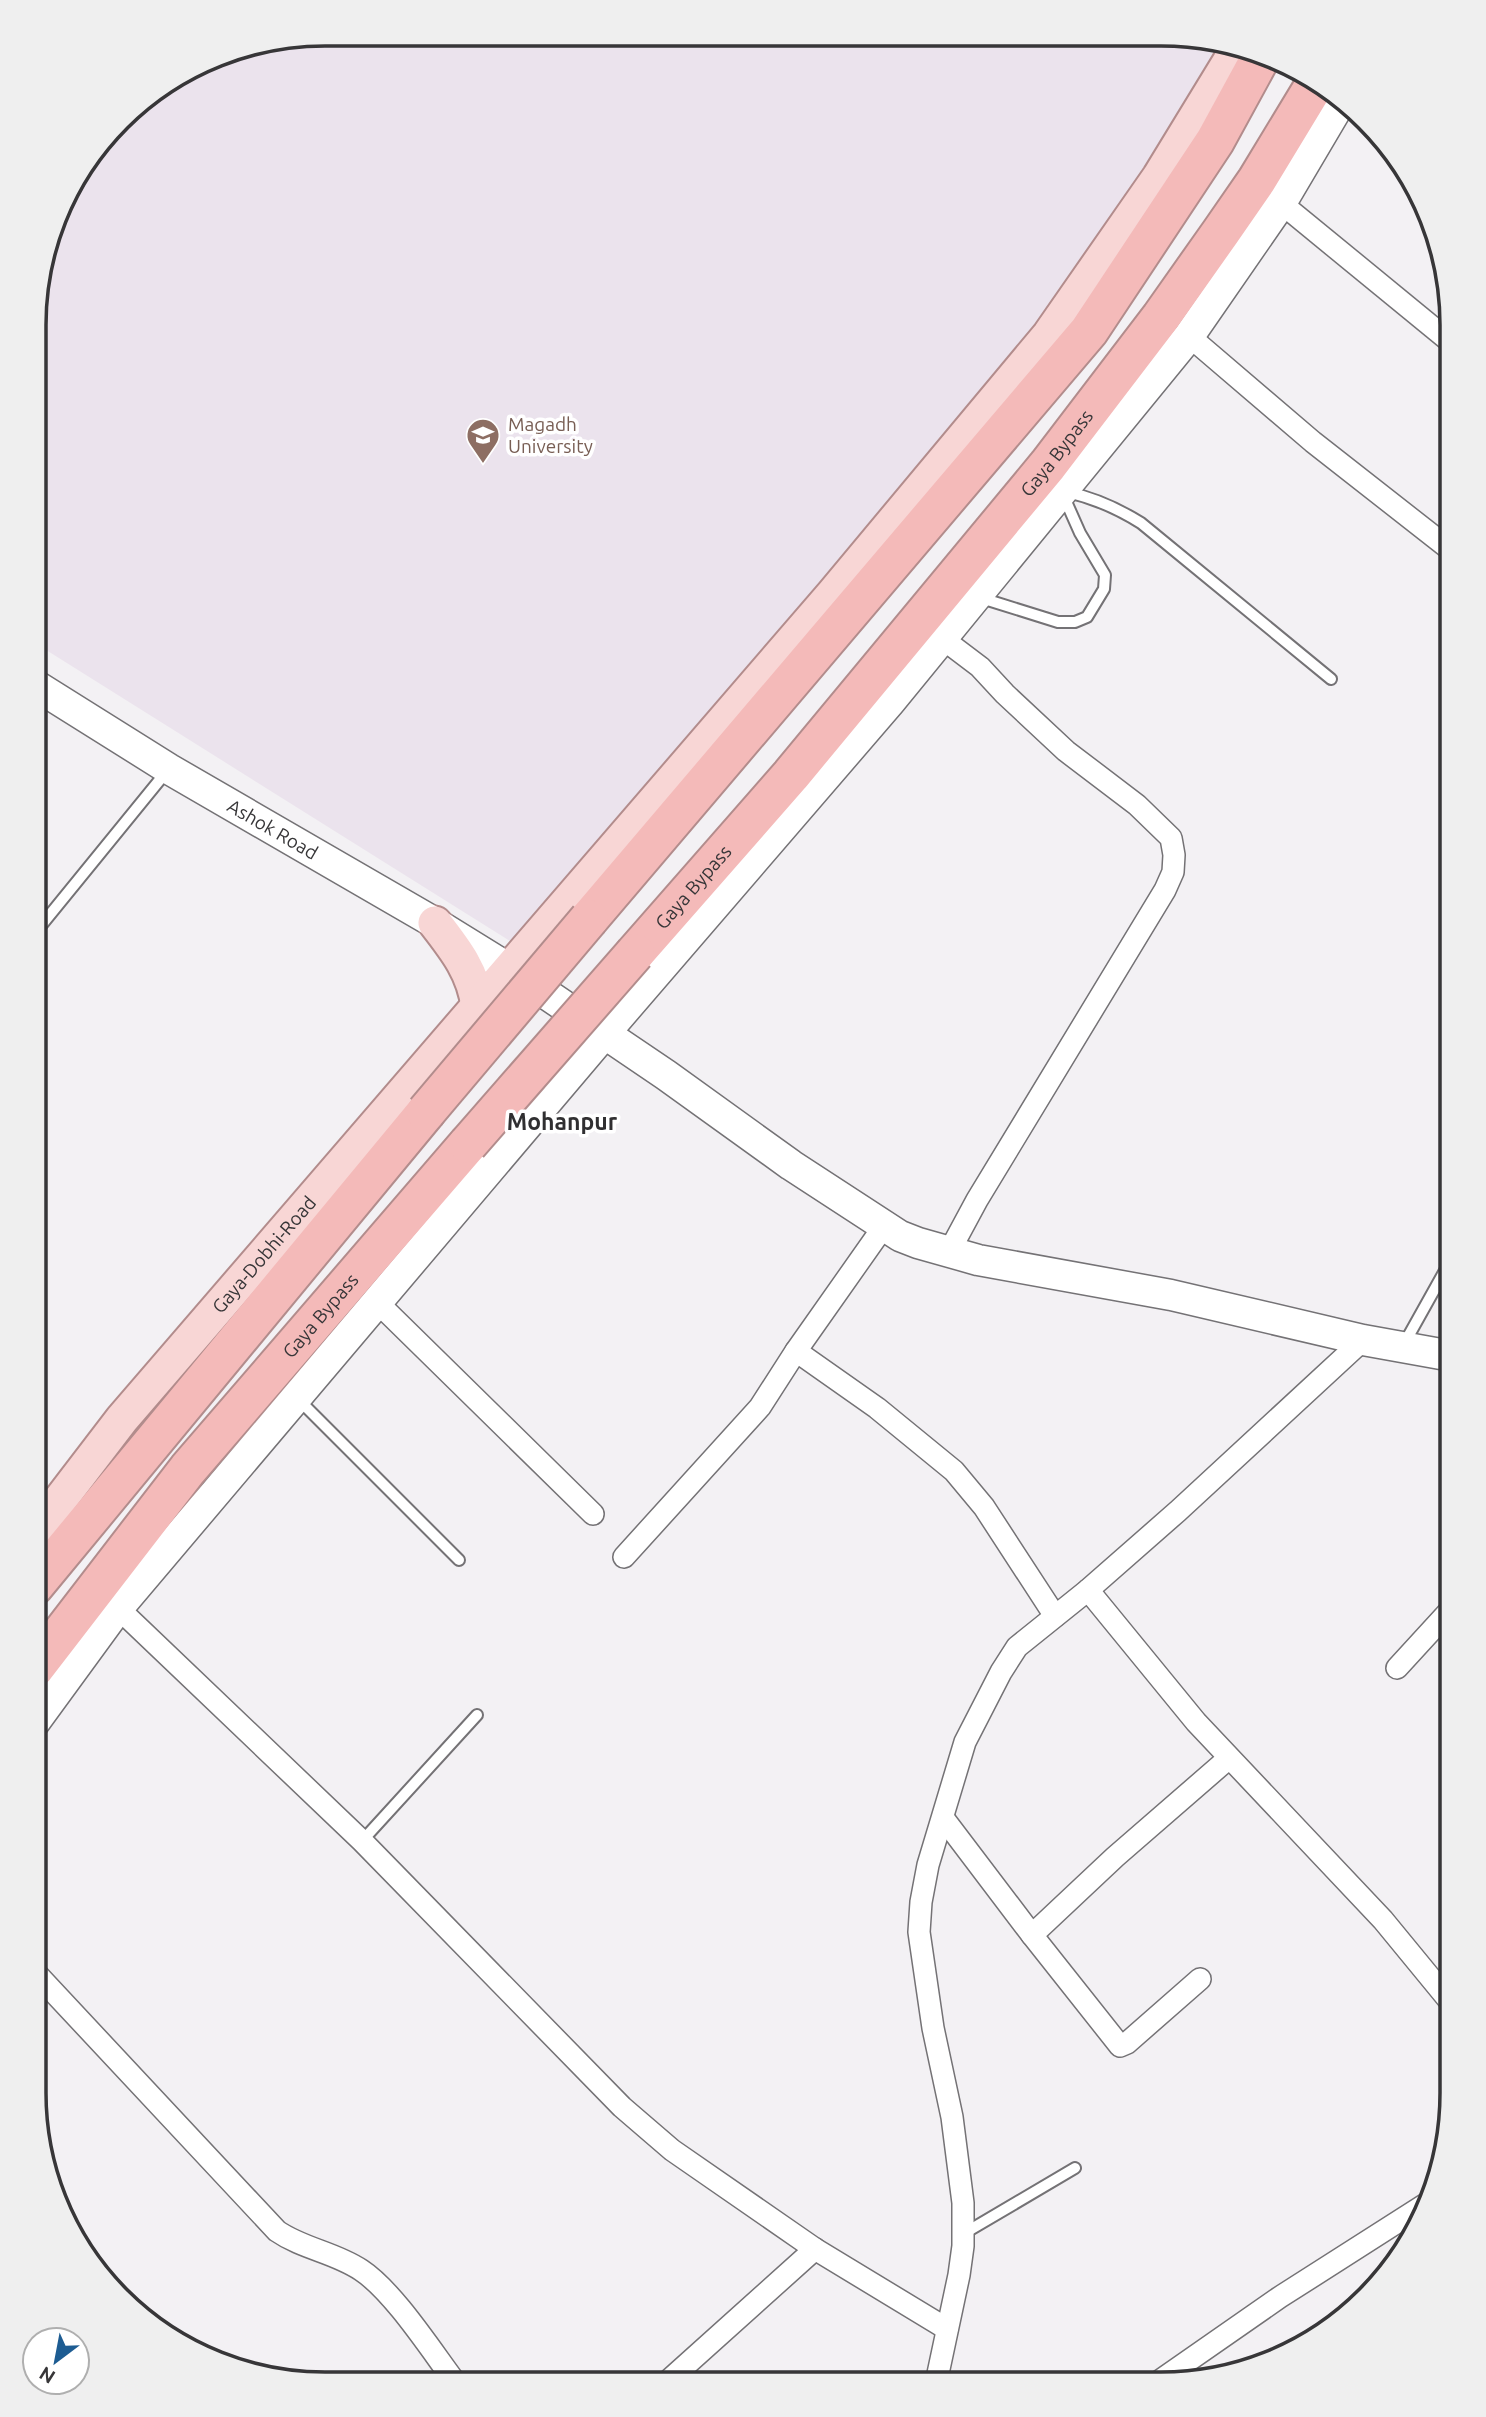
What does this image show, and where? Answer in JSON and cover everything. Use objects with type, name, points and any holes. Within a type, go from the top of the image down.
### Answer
[{"type":"highway","points":[[46,1571],[426,1112],[1089,331],[1214,141],[1258,63]]},
{"type":"highway","name":"Gaya Bypass","points":[[46,1653],[188,1469],[791,775],[1048,465],[1161,317],[1228,222],[1312,90]]},
{"type":"main road","name":"Gaya-Dobhi-Road","points":[[46,1518],[122,1419],[833,594],[1049,335],[1159,177],[1234,55]]},
{"type":"main road","points":[[435,923],[458,951],[469,971],[476,989],[478,1007]]},
{"type":"street","points":[[46,1707],[118,1608],[943,639],[1189,337],[1280,203],[1337,108]]},
{"type":"street","points":[[1280,203],[1440,333]]},
{"type":"street","points":[[1189,337],[1313,442],[1440,542]]},
{"type":"street","points":[[943,639],[981,667],[1005,694],[1066,751],[1155,821],[1171,838],[1174,855],[1172,872],[1165,890],[977,1200],[949,1252]]},
{"type":"street","name":"Ashok Road","points":[[46,692],[169,769],[435,923],[506,975],[666,1075],[791,1165],[884,1226],[918,1243],[978,1260],[1171,1295],[1363,1340],[1440,1354]]},
{"type":"street","points":[[624,1557],[761,1407],[796,1351],[884,1226]]},
{"type":"street","points":[[377,1301],[593,1514]]},
{"type":"street","points":[[938,2372],[959,2275],[963,2234],[960,2171],[952,2117],[933,2028],[919,1932],[928,1865],[965,1742],[1000,1671],[1017,1647],[1088,1590],[1198,1494],[1363,1340]]},
{"type":"street","points":[[796,1351],[877,1408],[954,1471],[989,1516],[1055,1616]]},
{"type":"street","points":[[1088,1590],[1168,1689],[1229,1758],[1440,1981]]},
{"type":"street","points":[[118,1608],[362,1841],[622,2107],[672,2150],[815,2249],[947,2329]]},
{"type":"street","points":[[1397,1668],[1440,1621]]},
{"type":"street","points":[[1031,1935],[1115,1857],[1229,1758]]},
{"type":"street","points":[[944,1819],[1031,1935],[1114,2041],[1121,2046],[1200,1979]]},
{"type":"street","points":[[46,1984],[271,2224],[293,2242],[336,2256],[374,2280],[448,2372]]},
{"type":"street","points":[[1173,2371],[1280,2297],[1414,2212]]},
{"type":"street","points":[[678,2372],[815,2249]]},
{"type":"lane","points":[[977,596],[1058,622],[1075,622],[1087,617],[1104,589],[1105,575],[1080,533],[1061,491]]},
{"type":"lane","points":[[1061,491],[1099,500],[1141,523],[1331,678]]},
{"type":"lane","points":[[46,920],[169,769]]},
{"type":"lane","points":[[1402,1347],[1440,1279]]},
{"type":"lane","points":[[296,1397],[460,1560]]},
{"type":"lane","points":[[362,1841],[477,1715]]},
{"type":"lane","points":[[963,2234],[1075,2168]]},
{"type":"shaded area","name":"Magadh University","points":[[1162,45],[1217,51],[1145,206],[529,953],[46,650],[48,288],[60,235],[74,201],[103,155],[127,127],[155,103],[201,74],[252,55],[306,46]]},
{"type":"place","name":"Magadh University","points":[[483,465]]},
{"type":"district","name":"Mohanpur","points":[[562,1121]]}]
